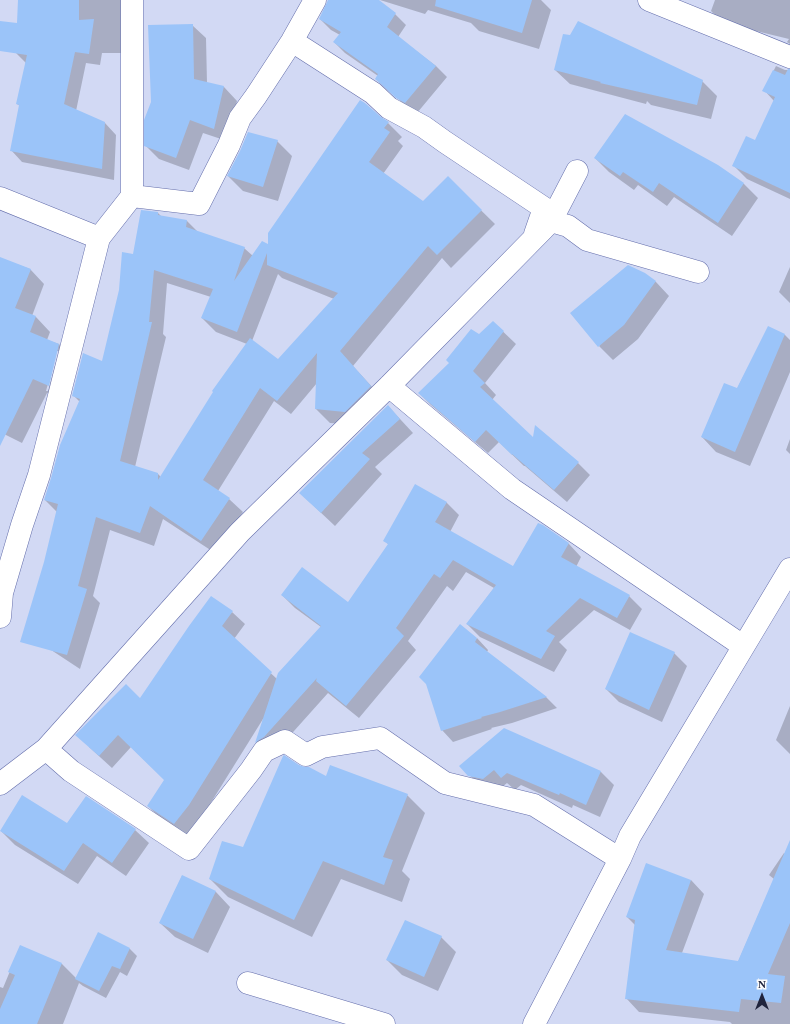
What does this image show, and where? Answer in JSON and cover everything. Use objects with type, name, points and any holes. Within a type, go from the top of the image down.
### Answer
[{"type":"street","points":[[0,617],[2,593],[22,525],[39,475],[99,238],[132,196],[132,0]]},
{"type":"street","points":[[132,196],[199,204],[229,145],[240,118],[292,41],[315,0]]},
{"type":"street","points":[[649,0],[790,57]]},
{"type":"street","points":[[292,41],[373,93],[389,108],[424,126],[445,142],[544,208],[533,240]]},
{"type":"street","points":[[0,784],[46,749],[240,532],[389,386],[551,221],[577,171]]},
{"type":"street","points":[[0,198],[99,238]]},
{"type":"street","points":[[551,221],[568,226],[587,240],[698,272]]},
{"type":"street","points":[[389,386],[512,489],[743,646]]},
{"type":"street","points":[[534,1024],[620,859],[630,836],[790,569]]},
{"type":"street","points":[[46,749],[71,771],[188,849],[251,770],[264,751],[285,741],[306,756],[322,747],[380,738],[445,783],[534,805],[620,859]]},
{"type":"street","points":[[248,983],[384,1024]]},
{"type":"building","points":[[18,0],[79,0],[79,20],[94,19],[89,54],[75,52],[64,104],[105,122],[102,169],[10,151],[19,105],[16,104],[27,55],[0,51],[0,21],[17,23]]},
{"type":"building","points":[[328,0],[379,0],[396,13],[387,27],[436,66],[405,103],[396,98],[375,79],[378,74],[333,42],[341,32],[319,19]]},
{"type":"building","points":[[436,0],[532,0],[522,33],[435,6]]},
{"type":"building","points":[[578,21],[703,80],[697,105],[600,83],[601,82],[554,70],[563,34],[570,35]]},
{"type":"building","points":[[193,24],[194,79],[224,86],[214,129],[190,120],[176,158],[144,146],[144,120],[151,102],[148,25]]},
{"type":"building","points":[[788,69],[790,69],[790,193],[732,166],[746,136],[755,140],[775,97],[762,91],[773,70],[785,75]]},
{"type":"building","points":[[360,100],[389,122],[384,128],[390,132],[369,162],[423,201],[448,176],[482,210],[437,255],[428,246],[340,351],[371,386],[345,412],[315,409],[317,353],[277,401],[260,388],[203,480],[230,498],[201,541],[150,506],[140,533],[96,517],[78,586],[87,589],[67,655],[20,642],[44,562],[58,504],[44,500],[60,445],[80,399],[72,396],[83,353],[102,361],[119,290],[122,252],[133,254],[141,210],[158,212],[158,215],[187,220],[186,227],[245,247],[234,281],[262,241],[268,244],[268,233]],"holes":[[[267,253],[267,265],[338,293],[278,359],[250,338],[212,391],[213,392],[158,480],[158,473],[120,461],[152,322],[149,322],[154,270],[213,289],[201,318],[237,332]]]},
{"type":"building","points":[[625,114],[718,165],[744,183],[718,223],[659,183],[653,192],[623,172],[620,176],[594,158]]},
{"type":"building","points":[[248,132],[278,140],[263,187],[227,176]]},
{"type":"building","points":[[0,257],[31,269],[15,308],[36,316],[30,332],[59,344],[49,386],[33,379],[0,446]]},
{"type":"building","points":[[628,265],[645,273],[656,281],[624,325],[598,347],[570,313]]},
{"type":"building","points":[[493,321],[504,331],[473,371],[485,383],[480,387],[533,437],[535,425],[579,462],[554,490],[512,455],[486,430],[475,442],[418,393],[449,363],[446,360],[471,329],[479,334]]},
{"type":"building","points":[[768,326],[785,334],[735,452],[701,437],[724,383],[737,388]]},
{"type":"building","points":[[388,405],[400,419],[362,453],[370,459],[321,513],[299,493]]},
{"type":"building","points":[[415,484],[447,502],[435,522],[513,566],[538,523],[543,525],[569,543],[561,557],[630,595],[617,618],[580,598],[546,631],[555,636],[541,659],[466,624],[496,585],[453,560],[440,578],[434,574],[396,628],[404,636],[346,706],[316,681],[317,678],[264,737],[255,743],[278,673],[321,626],[281,595],[302,567],[348,602],[388,544],[383,541]]},
{"type":"building","points":[[211,596],[233,611],[222,626],[272,672],[189,805],[174,824],[147,806],[164,780],[118,735],[99,756],[75,735],[126,684],[140,698]]},
{"type":"building","points":[[460,624],[477,638],[475,642],[547,697],[441,731],[426,684],[419,677]]},
{"type":"building","points":[[630,632],[675,652],[649,710],[605,689]]},
{"type":"building","points":[[504,728],[601,771],[586,805],[560,793],[559,795],[507,773],[501,778],[494,770],[483,779],[468,776],[459,766]]},
{"type":"building","points":[[284,755],[299,765],[309,767],[326,776],[330,765],[408,794],[383,857],[393,860],[384,885],[323,861],[294,920],[209,879],[222,841],[243,847]]},
{"type":"building","points":[[22,795],[67,823],[86,796],[136,829],[112,863],[83,843],[64,871],[0,831]]},
{"type":"building","points":[[790,840],[790,923],[768,974],[785,976],[781,1003],[741,999],[739,1012],[625,999],[635,920],[626,917],[646,863],[691,880],[666,950],[738,961]]},
{"type":"building","points":[[182,875],[216,891],[193,939],[159,923]]},
{"type":"building","points":[[405,920],[442,936],[424,977],[386,960]]},
{"type":"building","points":[[98,932],[130,948],[120,969],[112,966],[99,991],[75,979]]},
{"type":"building","points":[[20,945],[62,963],[37,1024],[0,1024],[0,1009],[15,975],[8,972]]}]
